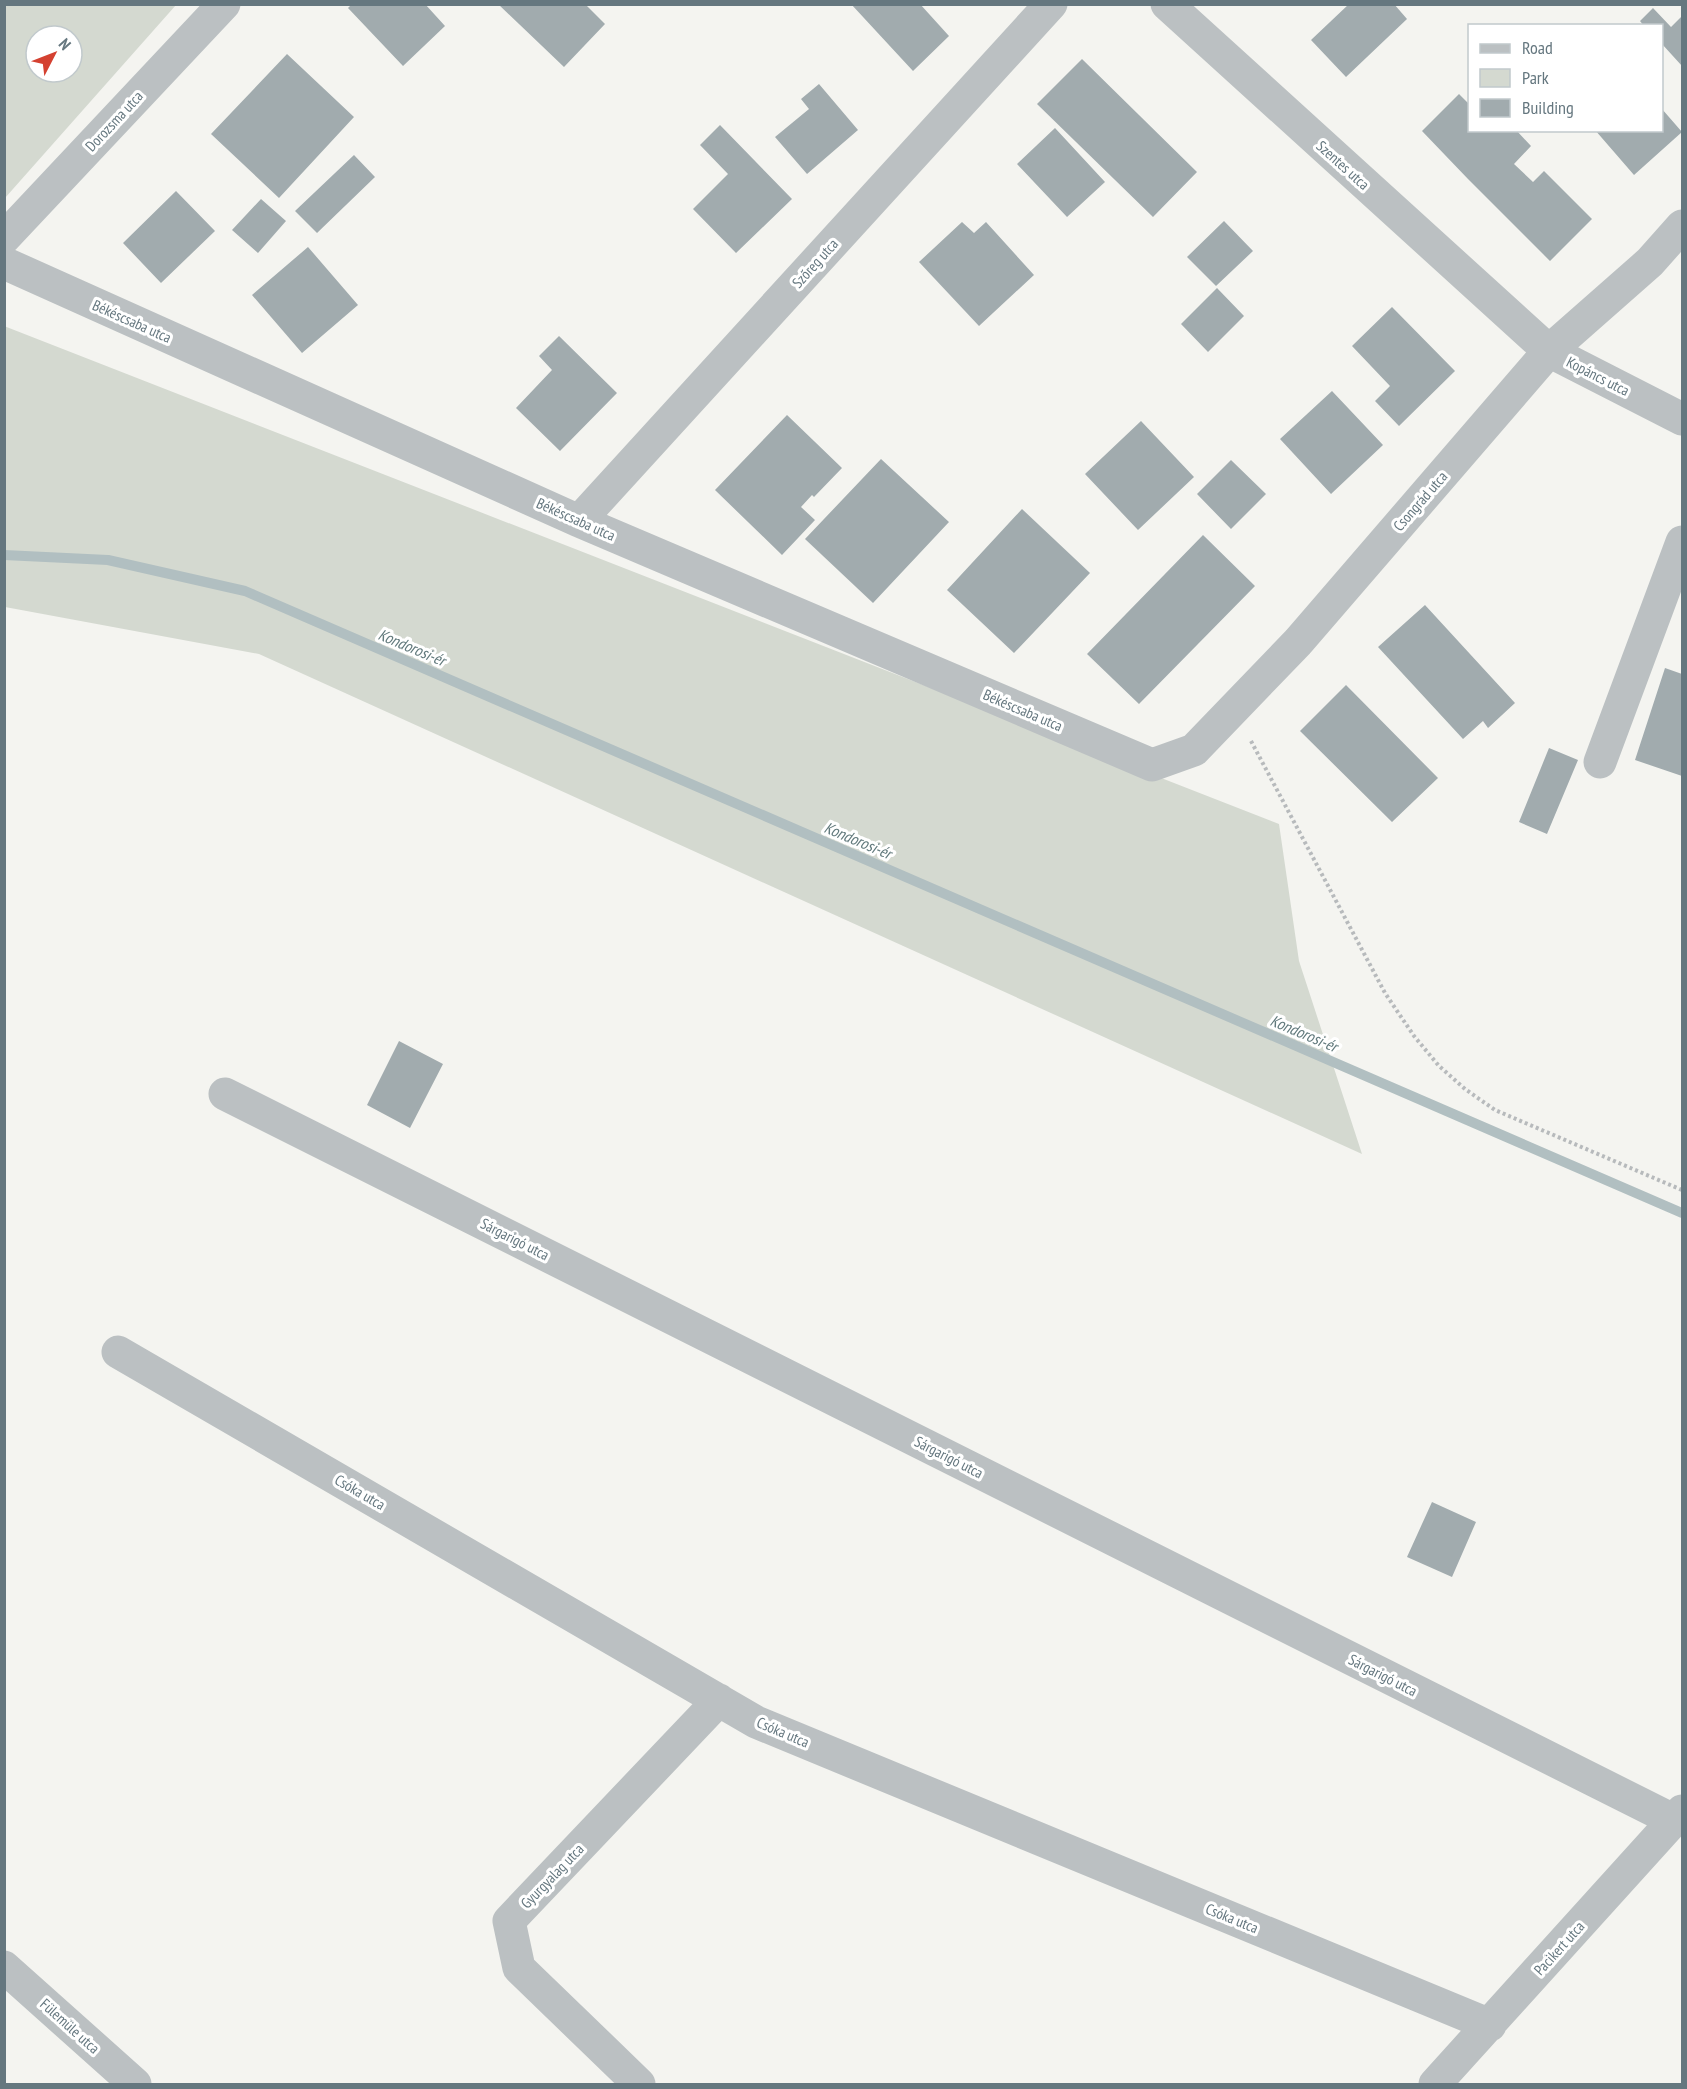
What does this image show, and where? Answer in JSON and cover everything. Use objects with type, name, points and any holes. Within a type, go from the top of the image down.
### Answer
[{"type":"street","name":"Dorozsma utca","points":[[4,238],[224,4]]},
{"type":"street","name":"Szőreg utca","points":[[579,520],[1051,4]]},
{"type":"street","name":"Szentes utca","points":[[1167,4],[1519,325]]},
{"type":"street","name":"Csongrád utca","points":[[1152,765],[1194,750],[1298,642],[1550,351],[1650,262],[1683,226]]},
{"type":"street","name":"Békéscsaba utca","points":[[4,263],[579,520],[1152,765]]},
{"type":"street","name":"Kopáncs utca","points":[[1519,325],[1550,351],[1683,419]]},
{"type":"street","points":[[1600,762],[1683,542]]},
{"type":"street","name":"Sárgarigó utca","points":[[225,1094],[1678,1816]]},
{"type":"street","name":"Csóka utca","points":[[118,1352],[756,1722],[1490,2025]]},
{"type":"street","name":"Gyurgyalag utca","points":[[639,2085],[519,1968],[508,1921],[719,1700]]},
{"type":"street","name":"Pacikert utca","points":[[1436,2085],[1678,1816]]},
{"type":"street","name":"Fülemüle utca","points":[[4,1967],[135,2085]]},
{"type":"path","points":[[1254,687],[1249,737],[1384,993],[1414,1036],[1439,1066],[1465,1089],[1495,1110],[1683,1190]]},
{"type":"green space","points":[[4,5],[176,5],[5,198]]},
{"type":"green space","points":[[4,326],[1279,824],[1299,961],[1362,1154],[259,654],[5,607]]},
{"type":"building","points":[[352,4],[425,4],[445,26],[403,66],[348,8]]},
{"type":"building","points":[[498,4],[585,4],[605,24],[564,67]]},
{"type":"building","points":[[851,4],[920,4],[949,36],[913,71]]},
{"type":"building","points":[[1349,4],[1394,4],[1407,19],[1346,77],[1311,40]]},
{"type":"building","points":[[1653,8],[1671,27],[1682,16],[1682,66],[1663,45],[1663,24],[1642,24],[1640,21]]},
{"type":"building","points":[[287,54],[354,117],[279,198],[211,134]]},
{"type":"building","points":[[1082,59],[1197,172],[1153,217],[1037,104]]},
{"type":"building","points":[[819,84],[858,130],[807,174],[775,137],[809,109],[801,99]]},
{"type":"building","points":[[1459,94],[1468,103],[1468,132],[1518,132],[1531,146],[1514,164],[1533,182],[1544,171],[1592,219],[1550,261],[1422,131]]},
{"type":"building","points":[[1663,110],[1682,132],[1634,175],[1597,132],[1663,132]]},
{"type":"building","points":[[720,125],[792,199],[736,253],[693,209],[728,174],[700,145]]},
{"type":"building","points":[[1055,128],[1105,182],[1067,217],[1017,164]]},
{"type":"building","points":[[354,155],[375,177],[317,233],[295,211]]},
{"type":"building","points":[[176,191],[215,231],[161,283],[123,243]]},
{"type":"building","points":[[261,199],[286,221],[258,253],[232,230]]},
{"type":"building","points":[[1224,221],[1253,251],[1216,286],[1187,257]]},
{"type":"building","points":[[962,222],[974,233],[986,222],[1034,275],[979,326],[919,262]]},
{"type":"building","points":[[308,247],[358,305],[302,353],[252,295]]},
{"type":"building","points":[[1217,288],[1244,316],[1208,352],[1181,324]]},
{"type":"building","points":[[1392,307],[1455,371],[1399,426],[1375,401],[1390,386],[1352,346]]},
{"type":"building","points":[[559,336],[617,393],[560,451],[516,408],[552,370],[539,356]]},
{"type":"building","points":[[1332,391],[1383,445],[1331,494],[1280,439]]},
{"type":"building","points":[[787,415],[842,468],[801,507],[815,520],[782,555],[715,490]]},
{"type":"building","points":[[1141,421],[1194,477],[1138,530],[1085,474]]},
{"type":"building","points":[[881,459],[949,522],[873,603],[805,539]]},
{"type":"building","points":[[1231,460],[1266,494],[1231,529],[1197,494]]},
{"type":"building","points":[[1022,509],[1090,573],[1014,653],[947,590]]},
{"type":"building","points":[[1203,535],[1255,586],[1139,704],[1087,654]]},
{"type":"building","points":[[1425,605],[1515,703],[1488,728],[1483,721],[1463,739],[1378,647]]},
{"type":"building","points":[[1665,668],[1682,674],[1682,776],[1635,760]]},
{"type":"building","points":[[1346,685],[1438,778],[1392,822],[1300,731]]},
{"type":"building","points":[[1549,748],[1578,760],[1547,834],[1519,822]]},
{"type":"building","points":[[399,1041],[443,1064],[410,1128],[367,1105]]},
{"type":"building","points":[[1432,1502],[1476,1522],[1452,1577],[1407,1557]]},
{"type":"waterway","name":"Kondorosi-ér","points":[[4,555],[108,560],[245,591],[1682,1213]]}]
